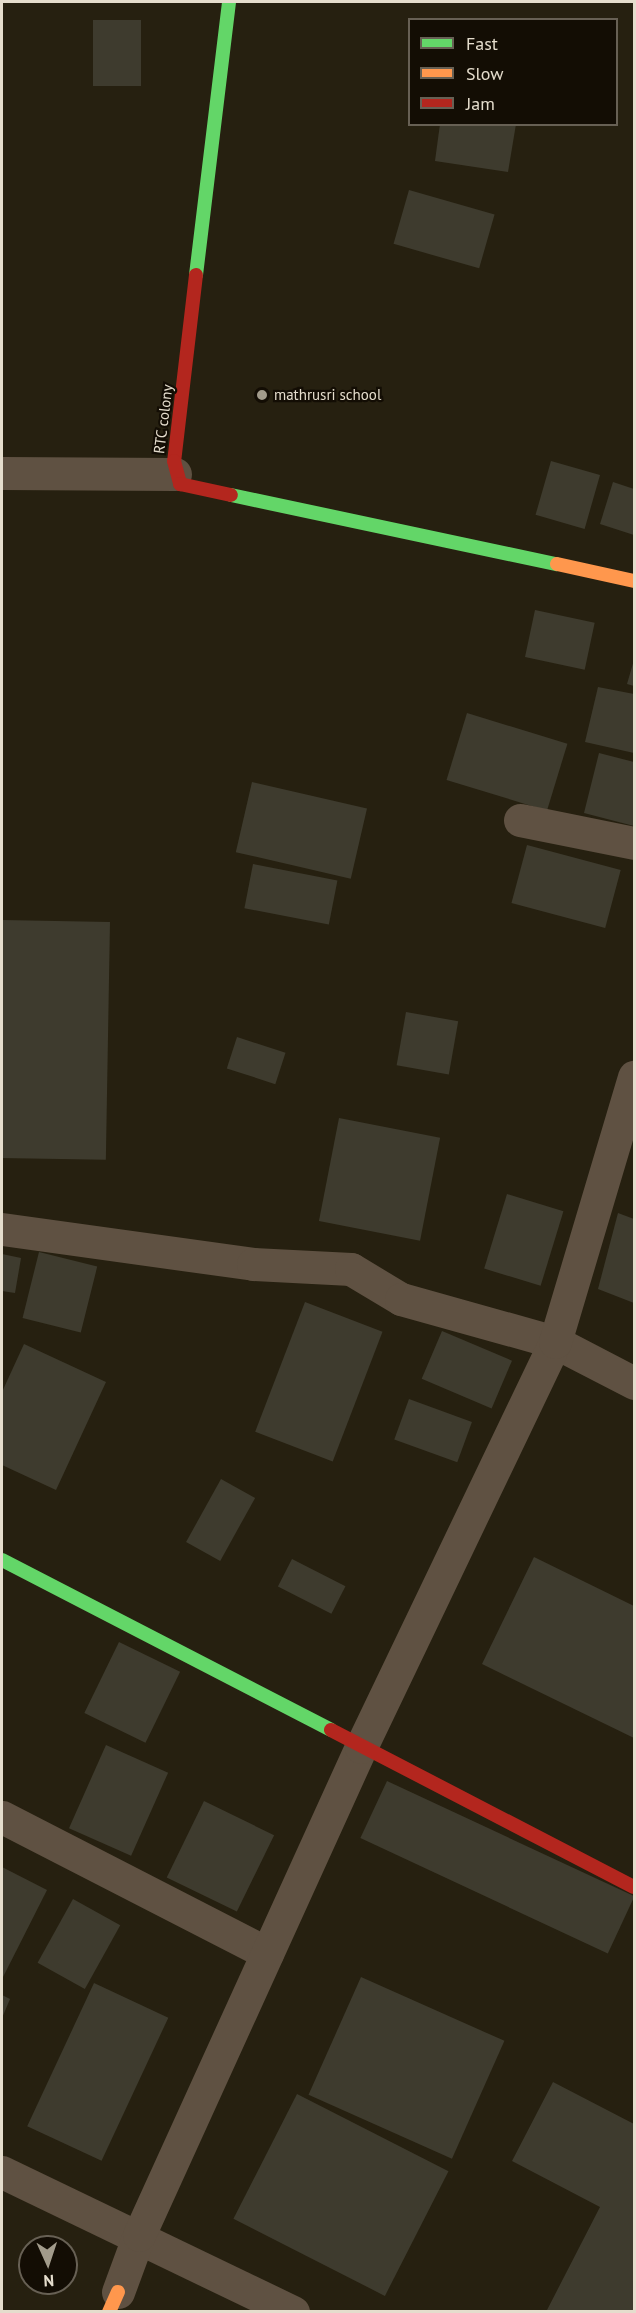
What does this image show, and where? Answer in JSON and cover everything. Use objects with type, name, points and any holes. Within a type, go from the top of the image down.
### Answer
[{"type":"street","name":"RTC colony","points":[[229,2],[175,474],[188,488],[634,581]]},
{"type":"street","points":[[2,473],[175,474]]},
{"type":"street","points":[[520,820],[634,843]]},
{"type":"street","points":[[113,2302],[139,2235],[361,1747],[555,1342],[634,1077]]},
{"type":"street","points":[[2,1228],[253,1264],[351,1269],[401,1299],[555,1342],[634,1383]]},
{"type":"street","points":[[2,1560],[634,1887]]},
{"type":"street","points":[[2,1817],[267,1953]]},
{"type":"street","points":[[2,2172],[139,2235],[293,2312]]},
{"type":"building","points":[[93,20],[141,20],[141,86],[93,86]]},
{"type":"building","points":[[440,126],[516,126],[508,172],[435,161]]},
{"type":"building","points":[[409,190],[495,215],[479,268],[394,244]]},
{"type":"building","points":[[551,461],[600,475],[585,529],[536,515]]},
{"type":"building","points":[[613,482],[634,489],[634,535],[600,524]]},
{"type":"building","points":[[535,610],[595,623],[585,670],[525,657]]},
{"type":"building","points":[[634,660],[634,686],[627,684]]},
{"type":"building","points":[[598,687],[634,694],[634,753],[585,742]]},
{"type":"building","points":[[467,713],[567,744],[547,811],[447,780]]},
{"type":"building","points":[[599,753],[634,762],[634,826],[584,813]]},
{"type":"building","points":[[252,782],[367,809],[351,879],[236,852]]},
{"type":"building","points":[[527,845],[621,870],[605,928],[511,903]]},
{"type":"building","points":[[253,864],[337,880],[329,925],[244,908]]},
{"type":"building","points":[[2,920],[110,922],[106,1160],[2,1158]]},
{"type":"building","points":[[406,1012],[458,1021],[449,1074],[397,1065]]},
{"type":"building","points":[[237,1037],[286,1053],[275,1084],[227,1068]]},
{"type":"building","points":[[339,1118],[440,1138],[420,1241],[319,1221]]},
{"type":"building","points":[[507,1194],[563,1211],[541,1286],[484,1269]]},
{"type":"building","points":[[618,1213],[634,1219],[634,1303],[598,1289]]},
{"type":"building","points":[[39,1252],[97,1267],[81,1332],[23,1318]]},
{"type":"building","points":[[2,1254],[21,1258],[15,1293],[2,1291]]},
{"type":"building","points":[[305,1302],[382,1332],[333,1462],[255,1432]]},
{"type":"building","points":[[442,1331],[512,1361],[492,1409],[422,1379]]},
{"type":"building","points":[[24,1344],[106,1382],[56,1490],[2,1465],[2,1392]]},
{"type":"building","points":[[409,1399],[472,1422],[457,1462],[394,1439]]},
{"type":"building","points":[[221,1479],[255,1498],[220,1561],[186,1542]]},
{"type":"building","points":[[534,1557],[634,1606],[634,1738],[482,1664]]},
{"type":"building","points":[[292,1559],[345,1586],[331,1614],[278,1587]]},
{"type":"building","points":[[119,1642],[180,1672],[145,1743],[84,1713]]},
{"type":"building","points":[[106,1745],[168,1773],[131,1856],[69,1828]]},
{"type":"building","points":[[387,1781],[634,1896],[608,1953],[360,1838]]},
{"type":"building","points":[[204,1801],[274,1835],[237,1912],[167,1877]]},
{"type":"building","points":[[2,1867],[47,1890],[2,1979]]},
{"type":"building","points":[[73,1899],[120,1925],[85,1989],[38,1963]]},
{"type":"building","points":[[361,1977],[504,2041],[452,2159],[309,2095]]},
{"type":"building","points":[[94,1983],[168,2018],[102,2161],[27,2126]]},
{"type":"building","points":[[2,1995],[10,1999],[2,2018]]},
{"type":"building","points":[[553,2082],[634,2124],[634,2312],[546,2312],[600,2207],[512,2161]]},
{"type":"building","points":[[297,2094],[448,2171],[385,2296],[233,2219]]},
{"type":"traffic: fast","points":[[196,275],[229,2]]},
{"type":"traffic: fast","points":[[231,495],[557,564]]},
{"type":"traffic: fast","points":[[2,1560],[331,1730]]},
{"type":"traffic: slow","points":[[557,564],[634,581]]},
{"type":"traffic: slow","points":[[109,2312],[118,2292]]},
{"type":"traffic: jam","points":[[196,275],[174,461],[180,484],[231,495]]},
{"type":"traffic: jam","points":[[331,1730],[634,1887]]},
{"type":"place","name":"mathrusri school","points":[[262,395]]}]
